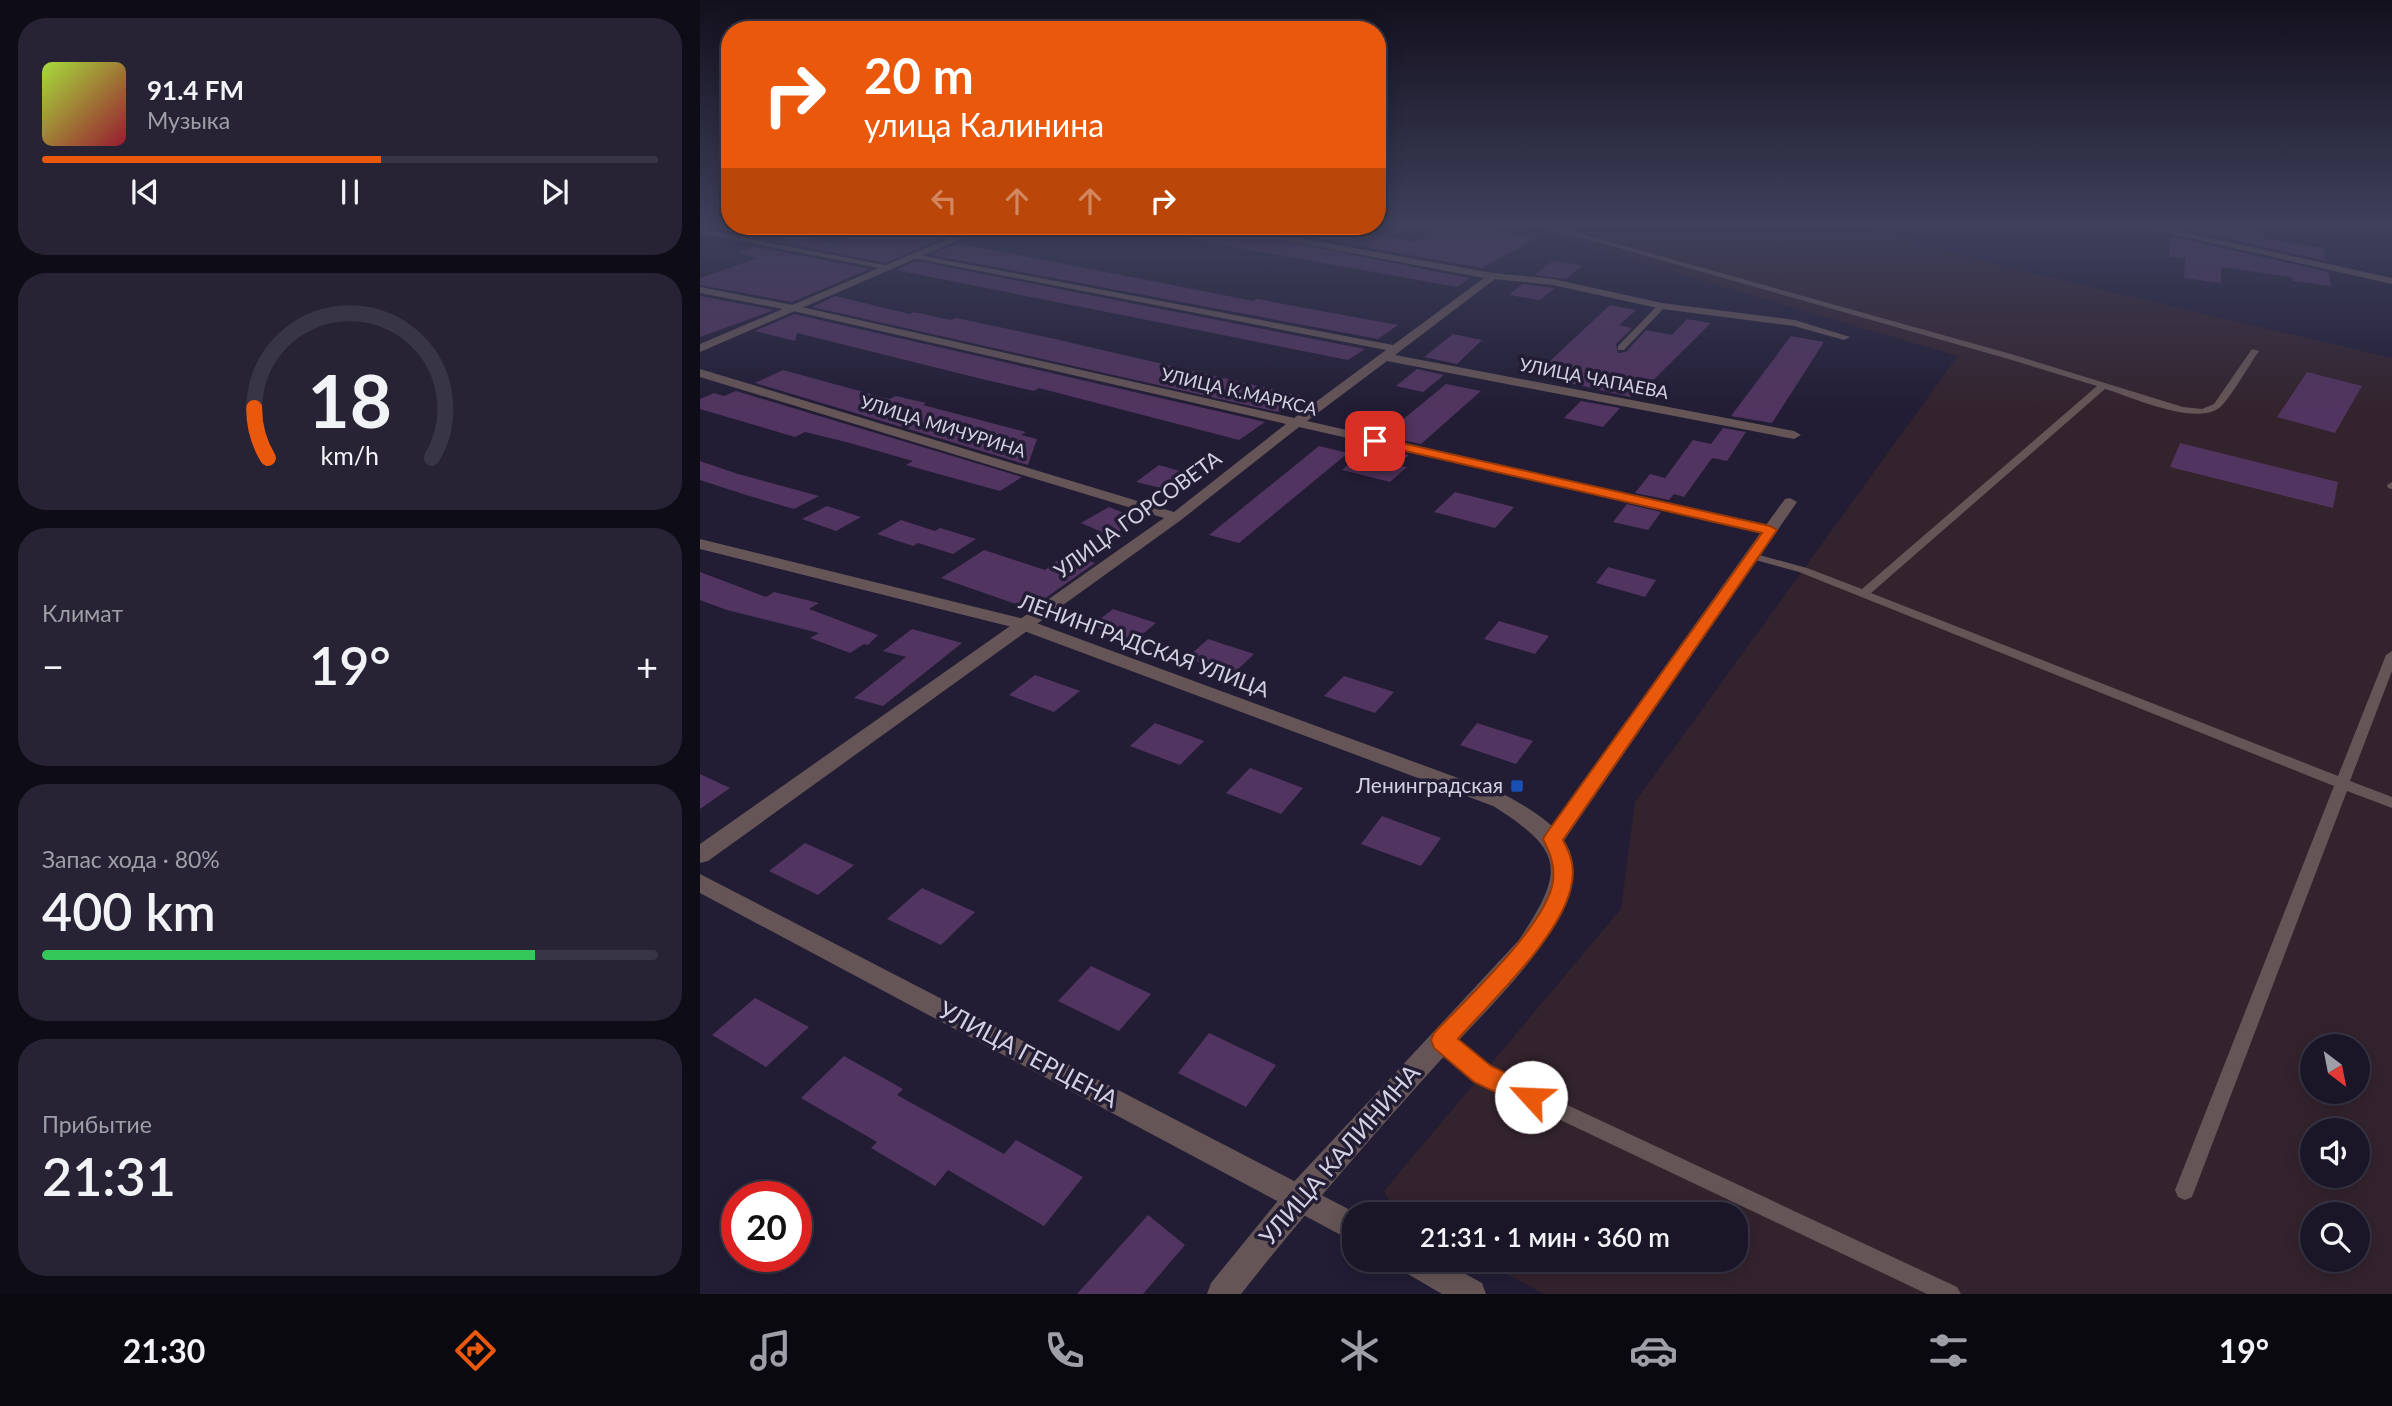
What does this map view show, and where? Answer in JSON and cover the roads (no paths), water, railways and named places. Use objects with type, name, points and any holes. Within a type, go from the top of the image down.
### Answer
[{"type":"street","points":[[700,348],[845,286]]},
{"type":"street","name":"УЛИЦА ЧАПАЕВА","points":[[1060,286],[1794,435]]},
{"type":"street","name":"УЛИЦА ГОРСОВЕТА","points":[[700,855],[1176,517],[1296,423],[1479,286]]},
{"type":"street","points":[[1573,286],[1662,306],[1795,323],[1844,337]]},
{"type":"street","name":"УЛИЦА К.МАРКСА","points":[[700,290],[793,308],[1770,530]]},
{"type":"street","name":"УЛИЦА МИЧУРИНА","points":[[700,373],[1176,517]]},
{"type":"street","points":[[1553,839],[1790,502]]},
{"type":"street","name":"ЛЕНИНГРАДСКАЯ УЛИЦА","points":[[700,544],[1022,624],[1500,801],[1532,818],[1553,839]]},
{"type":"street","name":"УЛИЦА КАЛИНИНА","points":[[1222,1294],[1299,1197],[1527,947],[1553,910],[1563,881],[1562,857],[1553,839]]},
{"type":"street","name":"УЛИЦА ГЕРЦЕНА","points":[[700,883],[1342,1221]]},
{"type":"street","points":[[1432,1272],[1471,1294]]},
{"type":"lane","points":[[1755,286],[2182,410],[2203,412],[2217,406],[2255,351]]},
{"type":"lane","points":[[1621,348],[1662,306]]},
{"type":"lane","points":[[1863,594],[2104,386]]},
{"type":"lane","points":[[1752,556],[1803,570],[2392,803]]},
{"type":"lane","points":[[2185,1190],[2392,655]]},
{"type":"lane","points":[[1442,1040],[1482,1074],[1950,1294]]},
{"type":"place","name":"Ленинградская","points":[[1517,786]]}]
